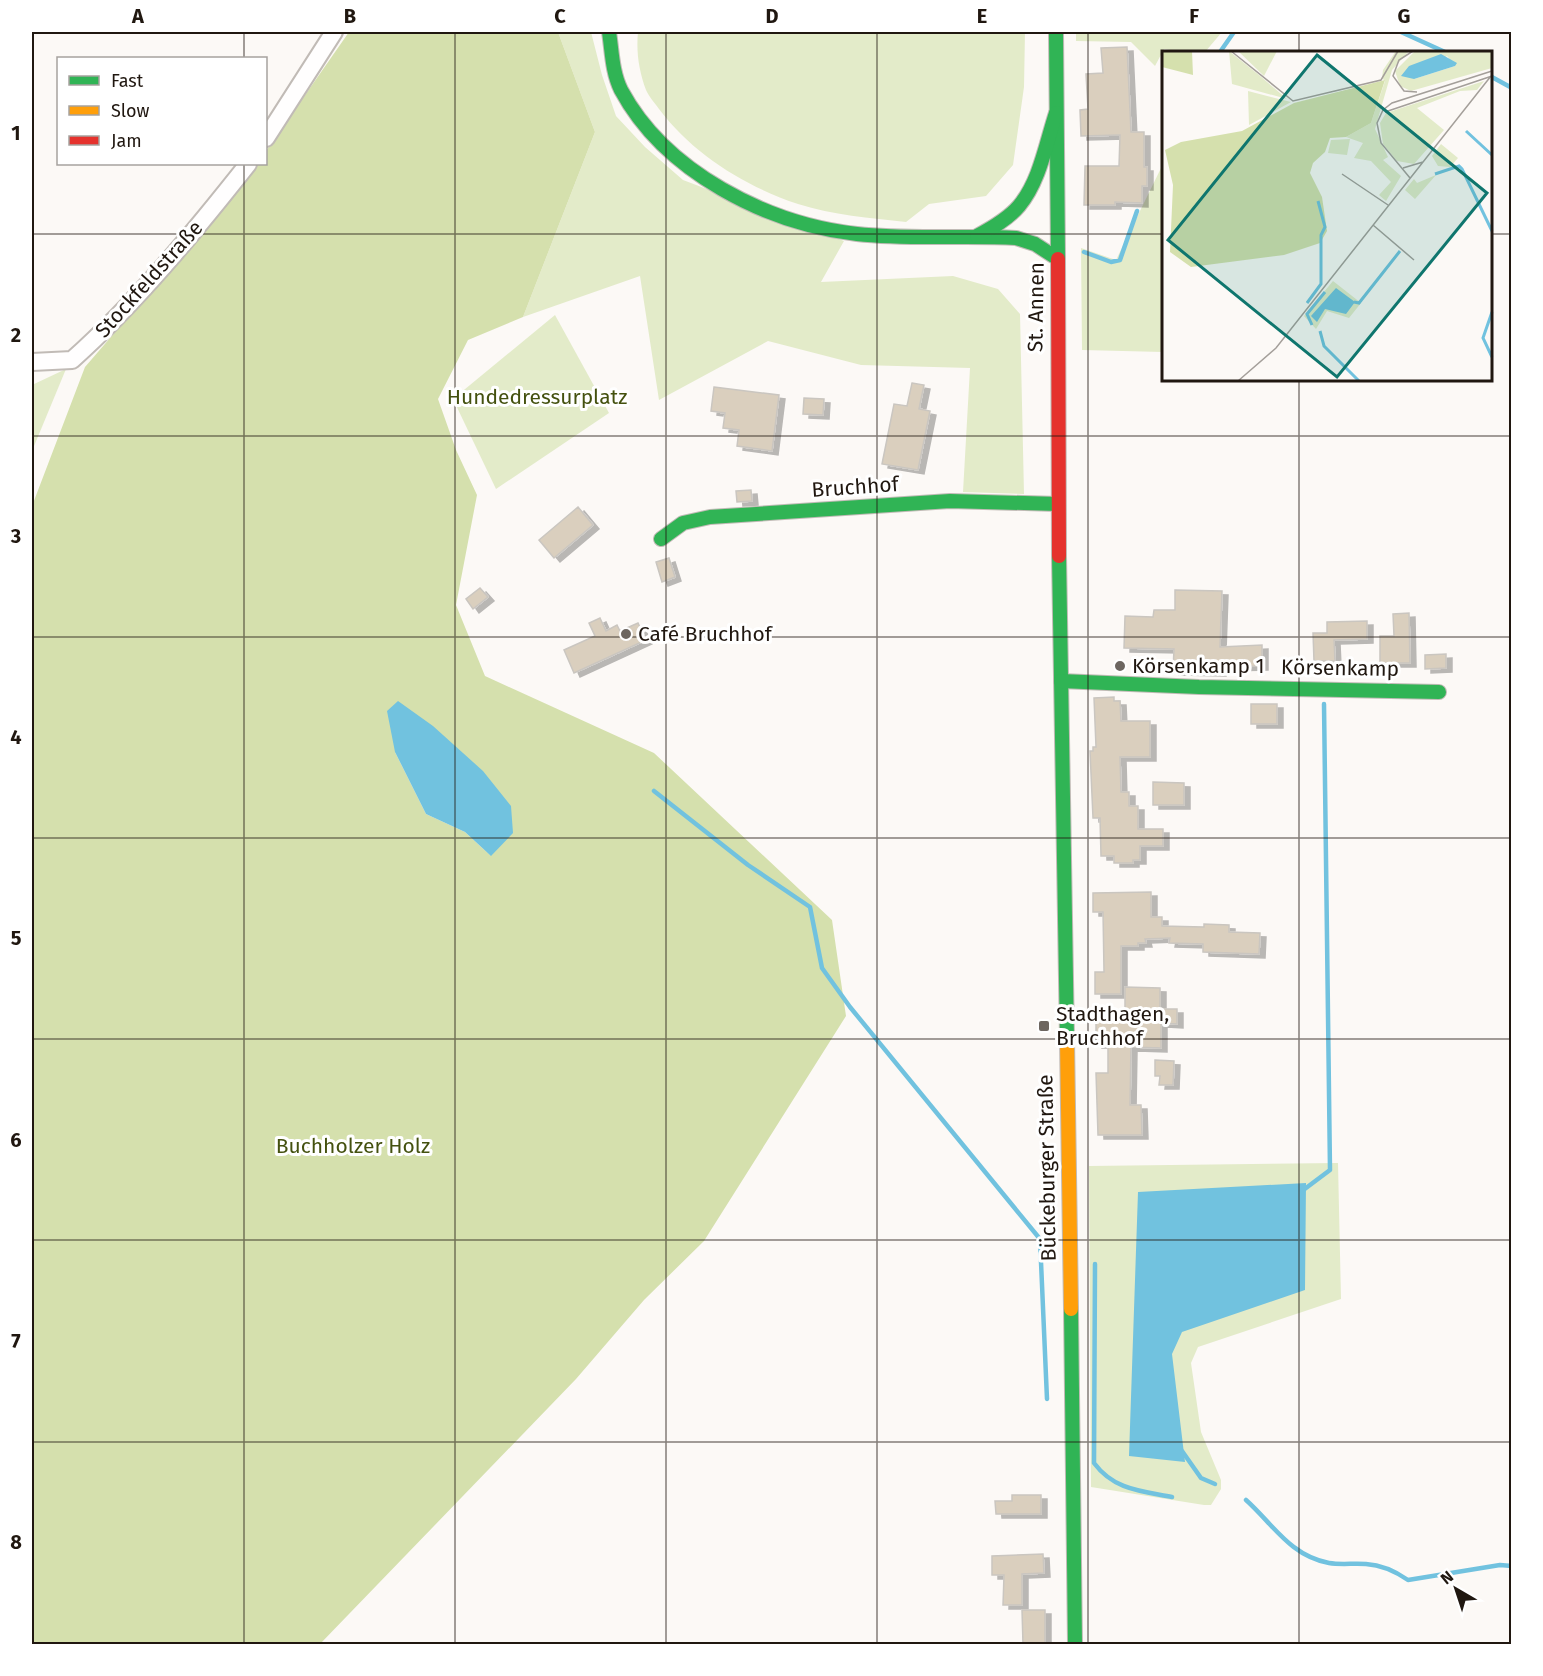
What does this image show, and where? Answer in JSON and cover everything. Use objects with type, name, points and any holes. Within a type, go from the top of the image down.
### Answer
[{"type":"main road","points":[[609,32],[614,67],[620,87],[631,108],[656,137],[685,163],[713,183],[766,212],[794,221],[856,234],[1016,238],[1035,244],[1058,259]]},
{"type":"main road","points":[[614,67],[623,32]]},
{"type":"main road","name":"St. Annen","points":[[1056,32],[1059,583]]},
{"type":"main road","points":[[977,236],[998,225],[1020,205],[1031,187],[1056,113]]},
{"type":"main road","name":"Bruchhof","points":[[661,539],[676,526],[689,520],[710,517],[950,501],[1058,504]]},
{"type":"main road","name":"Bückeburger Straße","points":[[1059,583],[1075,1644]]},
{"type":"main road","name":"Körsenkamp","points":[[1061,681],[1199,687],[1439,692]]},
{"type":"street","points":[[267,136],[334,32]]},
{"type":"street","name":"Stockfeldstraße","points":[[32,362],[72,360],[98,337],[218,202],[247,165]]},
{"type":"green space","name":"Buchholzer Holz","points":[[349,32],[558,32],[595,132],[523,317],[468,340],[438,399],[456,450],[477,495],[456,605],[485,676],[654,753],[832,920],[846,1016],[704,1241],[644,1300],[576,1379],[320,1644],[32,1644],[32,506],[85,367],[243,184],[256,165],[267,165],[267,150]],"holes":[[[395,752],[491,856],[465,832],[426,814]]]},
{"type":"green space","points":[[558,32],[591,32],[616,116],[645,147],[683,180],[844,241],[821,282],[953,276],[998,289],[1020,314],[1024,494],[963,492],[970,368],[861,365],[768,341],[659,400],[640,276],[523,317],[595,132]]},
{"type":"green space","points":[[638,32],[1025,32],[1024,87],[1013,165],[986,196],[929,204],[906,222],[811,208],[778,197],[721,167],[687,140],[673,125],[646,90],[637,47]]},
{"type":"green space","points":[[1076,32],[1222,32],[1206,51],[1164,49],[1155,66],[1131,42],[1076,41]]},
{"type":"green space","points":[[1162,166],[1162,352],[1082,350],[1081,248],[1116,260]]},
{"type":"green space","name":"Hundedressurplatz","points":[[555,315],[609,413],[496,489],[453,399]]},
{"type":"green space","points":[[66,369],[32,451],[32,385]]},
{"type":"green space","points":[[1338,1163],[1341,1299],[1198,1347],[1191,1363],[1201,1432],[1221,1480],[1221,1489],[1211,1505],[1091,1487],[1089,1166]]},
{"type":"water","points":[[398,701],[433,726],[483,771],[511,806],[513,833],[491,856],[465,832],[426,814],[395,752],[387,711]]},
{"type":"water","points":[[1306,1183],[1305,1290],[1182,1332],[1172,1354],[1185,1462],[1129,1456],[1138,1192]]},
{"type":"building","points":[[1127,47],[1131,132],[1144,132],[1144,167],[1147,167],[1147,186],[1142,186],[1142,203],[1115,202],[1115,205],[1084,205],[1085,166],[1119,166],[1120,135],[1081,136],[1080,110],[1088,109],[1086,74],[1103,73],[1101,48]]},
{"type":"building","points":[[912,383],[924,385],[919,409],[930,411],[918,470],[882,464],[894,404],[907,406]]},
{"type":"building","points":[[714,387],[779,395],[772,451],[737,446],[739,430],[723,428],[725,413],[711,411]]},
{"type":"building","points":[[804,398],[824,399],[823,415],[803,414]]},
{"type":"building","points":[[751,490],[752,501],[737,502],[736,491]]},
{"type":"building","points":[[578,507],[593,525],[554,558],[539,540]]},
{"type":"building","points":[[669,558],[675,577],[662,582],[656,562]]},
{"type":"building","points":[[480,588],[488,597],[473,609],[466,599]]},
{"type":"building","points":[[1175,590],[1222,591],[1220,647],[1262,645],[1262,666],[1220,667],[1220,672],[1173,671],[1174,649],[1124,648],[1125,616],[1153,617],[1154,610],[1175,610]]},
{"type":"building","points":[[1409,613],[1410,663],[1380,663],[1380,636],[1394,636],[1393,614]]},
{"type":"building","points":[[600,618],[606,631],[617,625],[620,631],[638,623],[646,640],[574,673],[564,650],[595,636],[589,623]]},
{"type":"building","points":[[1367,621],[1367,639],[1334,640],[1335,661],[1314,661],[1313,633],[1327,633],[1327,622]]},
{"type":"building","points":[[1446,654],[1446,668],[1425,669],[1425,655]]},
{"type":"building","points":[[1114,697],[1114,701],[1120,701],[1121,721],[1150,721],[1150,757],[1120,757],[1121,792],[1129,792],[1129,806],[1138,806],[1138,829],[1163,829],[1163,846],[1140,846],[1140,860],[1133,860],[1133,863],[1114,863],[1114,856],[1101,856],[1100,818],[1093,818],[1090,751],[1096,747],[1094,698]]},
{"type":"building","points":[[1251,704],[1277,704],[1277,724],[1251,724]]},
{"type":"building","points":[[1153,782],[1184,783],[1184,805],[1153,805]]},
{"type":"building","points":[[1151,892],[1151,917],[1162,917],[1162,926],[1229,925],[1229,932],[1260,933],[1259,954],[1203,952],[1203,944],[1169,943],[1170,938],[1145,939],[1146,943],[1138,943],[1138,946],[1121,946],[1121,994],[1095,994],[1095,972],[1104,972],[1103,912],[1093,912],[1093,893]]},
{"type":"building","points":[[1125,987],[1160,988],[1160,1009],[1177,1009],[1177,1024],[1161,1023],[1161,1048],[1131,1047],[1130,1105],[1141,1105],[1142,1135],[1098,1135],[1096,1073],[1108,1073],[1108,1044],[1096,1044],[1096,1019],[1125,1020]]},
{"type":"building","points":[[1155,1060],[1174,1061],[1173,1085],[1159,1085],[1160,1076],[1155,1076]]},
{"type":"building","points":[[1012,1495],[1041,1495],[1041,1514],[996,1514],[995,1501],[1012,1501]]},
{"type":"building","points":[[1043,1554],[1044,1573],[1022,1574],[1022,1605],[1003,1605],[1004,1575],[992,1575],[992,1556]]},
{"type":"building","points":[[1022,1610],[1045,1610],[1045,1644],[1023,1644]]},
{"type":"waterway","points":[[1221,51],[1234,32]]},
{"type":"waterway","points":[[1401,32],[1443,51]]},
{"type":"waterway","points":[[1492,77],[1512,88]]},
{"type":"waterway","points":[[1084,252],[1111,262],[1120,260],[1137,211]]},
{"type":"waterway","points":[[1302,1191],[1330,1170],[1324,704]]},
{"type":"waterway","points":[[654,791],[748,865],[810,907],[822,968],[850,1007],[1040,1239],[1047,1399]]},
{"type":"waterway","points":[[1095,1264],[1094,1463],[1110,1479],[1119,1484],[1139,1491],[1172,1497]]},
{"type":"waterway","points":[[1182,1451],[1201,1478],[1215,1484]]},
{"type":"waterway","points":[[1246,1500],[1292,1546],[1315,1559],[1329,1563],[1377,1566],[1393,1571],[1408,1580],[1500,1565],[1512,1566]]},
{"type":"traffic: fast","points":[[609,32],[618,83],[640,119],[664,146],[691,169],[754,206],[788,219],[857,234],[897,237],[1016,238],[1035,244],[1058,259]]},
{"type":"traffic: fast","points":[[1056,32],[1058,259]]},
{"type":"traffic: fast","points":[[977,236],[1010,215],[1026,196],[1042,161],[1056,113]]},
{"type":"traffic: fast","points":[[661,539],[683,523],[710,517],[950,501],[1058,504]]},
{"type":"traffic: fast","points":[[1059,556],[1067,1039]]},
{"type":"traffic: fast","points":[[1061,681],[1199,687],[1439,692]]},
{"type":"traffic: fast","points":[[1071,1309],[1075,1644]]},
{"type":"traffic: slow","points":[[1067,1039],[1071,1309]]},
{"type":"traffic: jam","points":[[1058,259],[1059,556]]},
{"type":"place","name":"Café Bruchhof","points":[[626,634]]},
{"type":"place","name":"Körsenkamp 1","points":[[1120,666]]},
{"type":"place","name":"Stadthagen, Bruchhof","points":[[1044,1026]]}]
